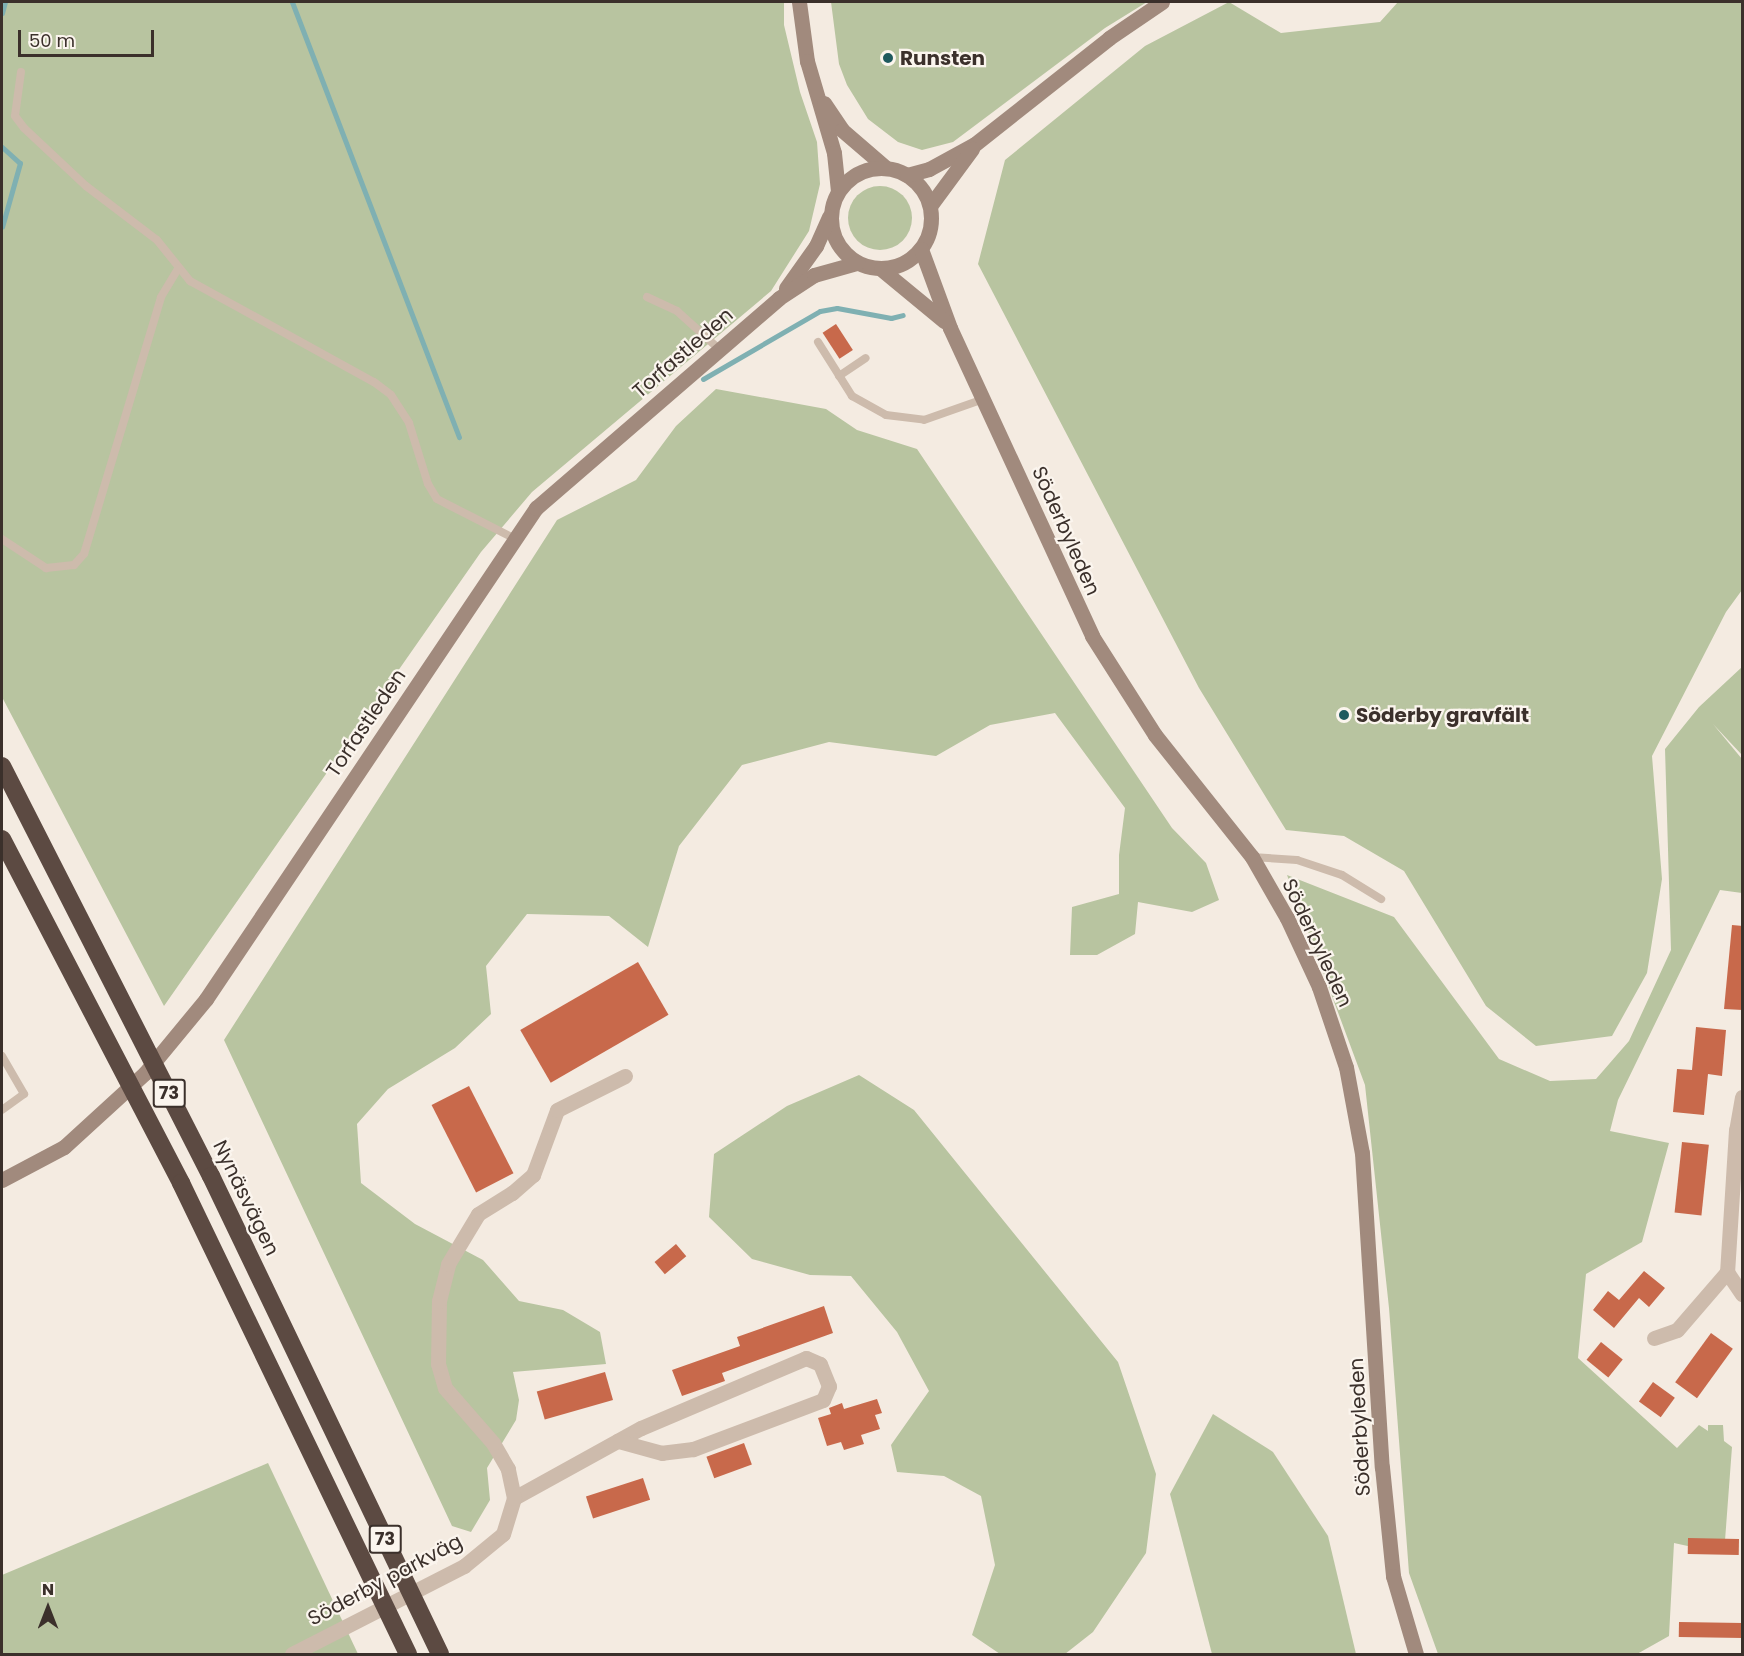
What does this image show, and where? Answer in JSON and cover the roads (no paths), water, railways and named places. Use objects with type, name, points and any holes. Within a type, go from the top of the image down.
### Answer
[{"type":"highway","name":"Nynäsvägen","points":[[2,766],[211,1176],[440,1654]]},
{"type":"highway","name":"73","points":[[2,839],[182,1183],[408,1654]]},
{"type":"street","points":[[799,2],[802,35],[816,91],[838,171],[838,190],[830,215],[834,238],[857,263],[882,269],[903,263],[921,249],[930,228],[930,206],[925,194],[907,175],[885,167],[842,130],[816,91]]},
{"type":"street","points":[[907,175],[929,169],[975,144],[1109,38],[1162,2]]},
{"type":"street","points":[[930,206],[975,144]]},
{"type":"street","points":[[838,190],[859,172],[885,167]]},
{"type":"street","name":"Torfastleden","points":[[779,298],[816,246],[830,215]]},
{"type":"street","name":"Söderbyleden","points":[[921,249],[950,328],[1092,636],[1155,735],[1252,857],[1287,918],[1314,977],[1346,1067],[1362,1153],[1382,1467],[1393,1576],[1416,1654]]},
{"type":"street","name":"Torfastleden","points":[[2,1180],[64,1147],[145,1073],[206,999],[536,508],[779,298],[814,275],[857,263]]},
{"type":"street","name":"Söderbyleden","points":[[882,269],[923,301],[950,328]]},
{"type":"street","name":"Söderby parkväg","points":[[292,1654],[335,1629],[464,1566],[503,1534],[514,1498],[508,1469],[493,1443],[445,1388],[438,1364],[439,1311],[448,1264],[478,1214],[512,1193],[533,1174],[557,1110],[625,1076]]},
{"type":"street","points":[[1654,1338],[1677,1330],[1727,1272],[1737,1130],[1743,1097]]},
{"type":"street","points":[[1727,1272],[1743,1294]]},
{"type":"street","points":[[514,1498],[618,1441],[705,1398],[806,1358],[820,1364],[829,1386],[823,1400],[693,1449],[662,1453],[618,1441]]},
{"type":"lane","points":[[21,72],[14,100],[15,116],[24,128],[86,186],[157,240],[178,269],[190,280],[374,382],[392,395],[409,423],[428,484],[437,499],[515,539]]},
{"type":"lane","points":[[2,539],[46,568],[74,565],[84,554],[160,297],[178,269]]},
{"type":"lane","points":[[647,297],[677,311],[719,349]]},
{"type":"lane","points":[[818,342],[852,396],[865,405],[906,420],[946,415],[984,399]]},
{"type":"lane","points":[[839,376],[866,358]]},
{"type":"lane","points":[[1252,857],[1297,860],[1342,875],[1381,899]]},
{"type":"lane","points":[[2,1056],[24,1094],[2,1110]]},
{"type":"waterway","points":[[2,13],[5,2]]},
{"type":"waterway","points":[[292,2],[459,437]]},
{"type":"waterway","points":[[2,147],[20,163],[2,227]]},
{"type":"waterway","points":[[703,379],[820,311],[837,308],[891,318],[903,315]]},
{"type":"place","name":"Runsten","points":[[888,58]]},
{"type":"place","name":"Söderby gravfält","points":[[1344,715]]}]
